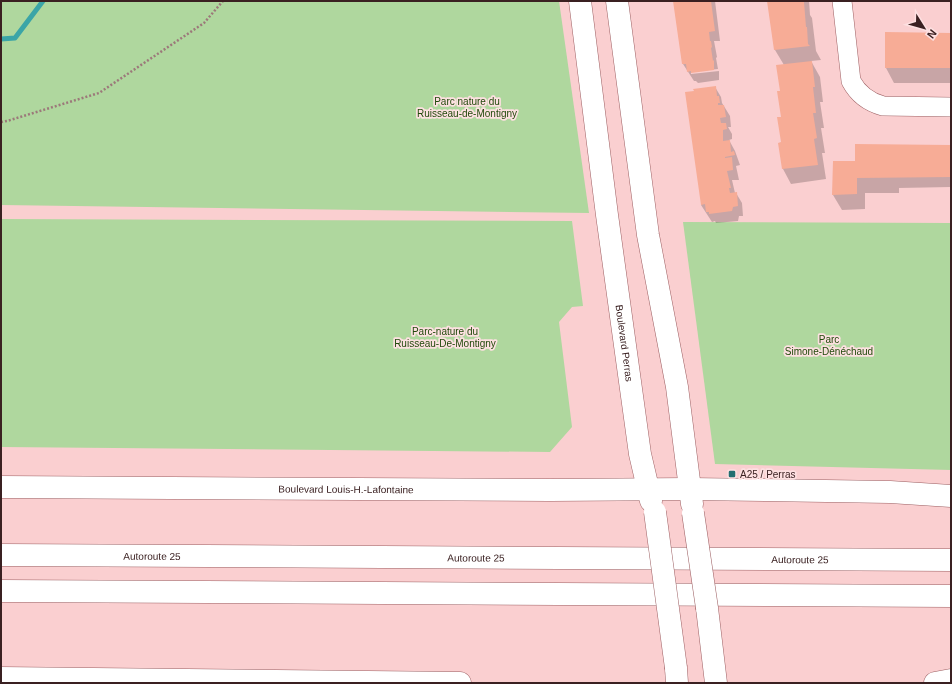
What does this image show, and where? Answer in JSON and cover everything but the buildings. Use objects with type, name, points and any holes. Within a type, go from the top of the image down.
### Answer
[{"type":"main road","name":"Boulevard Perras","points":[[580,1],[607,214],[640,454],[647,488],[655,512],[677,676]]},
{"type":"main road","points":[[617,1],[648,234],[677,387],[715,678]]},
{"type":"main road","name":"Boulevard Louis-H.-Lafontaine","points":[[1,487],[550,490],[647,488],[890,492],[951,496]]},
{"type":"main road","name":"Autoroute 25","points":[[1,555],[951,560]]},
{"type":"main road","points":[[1,591],[951,596]]},
{"type":"main road","points":[[1,678],[460,683]]},
{"type":"main road","points":[[935,683],[951,680]]},
{"type":"street","points":[[842,1],[851,81],[856,90],[872,103],[883,106],[951,107]]},
{"type":"path","points":[[1,122],[98,93],[204,23],[224,1]]},
{"type":"green space","name":"Parc nature du Ruisseau-de-Montigny","points":[[1,1],[559,1],[589,213],[1,205]]},
{"type":"green space","name":"Parc-nature du Ruisseau-De-Montigny","points":[[1,219],[572,221],[583,306],[572,307],[559,322],[572,427],[550,452],[1,447]]},
{"type":"green space","name":"Parc Simone-Dénéchaud","points":[[683,222],[951,223],[951,470],[715,464]]},
{"type":"waterway","points":[[1,39],[15,38],[43,1]]},
{"type":"place","name":"A25 / Perras","points":[[732,474]]}]
